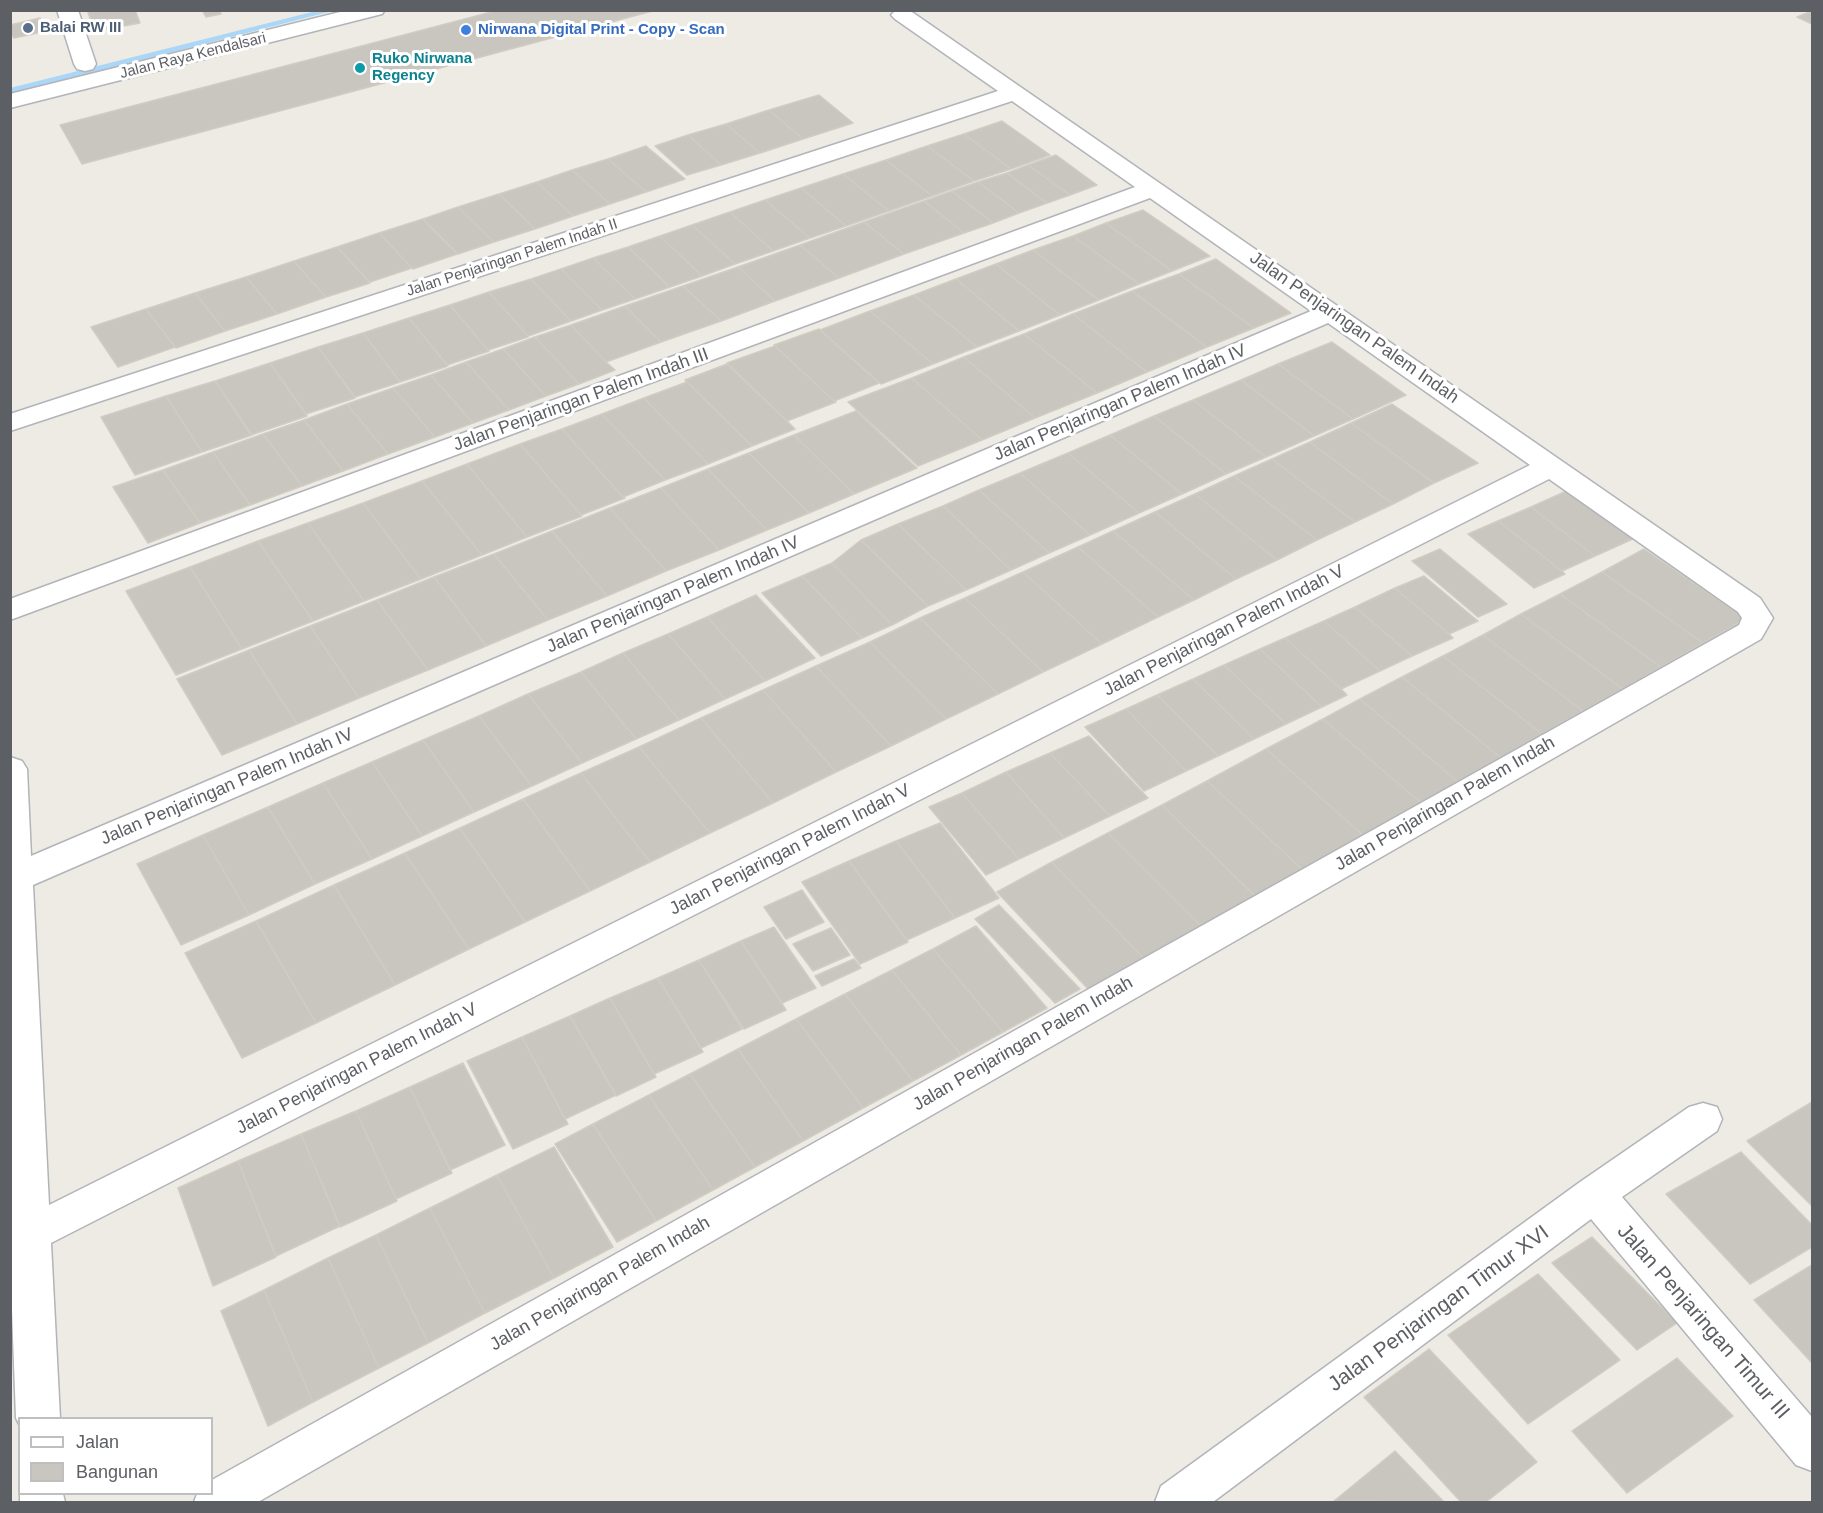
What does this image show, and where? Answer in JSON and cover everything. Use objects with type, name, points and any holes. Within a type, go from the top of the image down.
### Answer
[{"type":"street","points":[[67,10],[85,64]]},
{"type":"street","name":"Jalan Raya Kendalsari","points":[[10,82],[303,10]]},
{"type":"street","name":"Jalan Raya Kendalsari","points":[[10,101],[375,10]]},
{"type":"street","name":"Jalan Penjaringan Palem Indah","points":[[216,1503],[1750,632],[1758,618],[1749,605],[902,15]]},
{"type":"street","name":"Jalan Penjaringan Palem Indah II","points":[[10,423],[1013,93]]},
{"type":"street","name":"Jalan Penjaringan Palem Indah III","points":[[10,610],[1152,189]]},
{"type":"street","name":"Jalan Penjaringan Palem Indah IV","points":[[15,878],[1331,312]]},
{"type":"street","name":"Jalan Penjaringan Palem Indah V","points":[[30,1234],[1551,466]]},
{"type":"street","points":[[10,770],[38,1417]]},
{"type":"street","name":"Jalan Penjaringan Timur XVI","points":[[1177,1503],[1594,1194],[1704,1119]]},
{"type":"street","name":"Jalan Penjaringan Timur III","points":[[1594,1194],[1812,1450]]},
{"type":"building","points":[[87,10],[135,10],[140,23],[95,31]]},
{"type":"building","points":[[202,10],[219,10],[221,14],[206,17]]},
{"type":"building","name":"Ruko Nirwana Regency","points":[[499,10],[656,10],[82,164],[60,125]]},
{"type":"building","points":[[1812,11],[1812,24],[1797,17]]},
{"type":"building","name":"Balai RW III","points":[[40,18],[47,31],[14,38],[10,32],[10,25]]},
{"type":"building","points":[[819,95],[853,123],[803,139],[769,110]]},
{"type":"building","points":[[769,110],[803,139],[760,153],[726,124]]},
{"type":"building","points":[[1002,121],[1050,155],[1011,169],[964,134]]},
{"type":"building","points":[[726,124],[760,153],[721,165],[688,135]]},
{"type":"building","points":[[964,134],[1011,169],[974,181],[927,146]]},
{"type":"building","points":[[688,135],[721,165],[687,175],[655,146]]},
{"type":"building","points":[[646,146],[685,179],[646,192],[608,159]]},
{"type":"building","points":[[927,146],[974,181],[932,196],[886,160]]},
{"type":"building","points":[[1056,155],[1097,185],[1070,195],[1028,165]]},
{"type":"building","points":[[608,159],[646,192],[610,204],[572,170]]},
{"type":"building","points":[[886,160],[932,196],[889,211],[843,174]]},
{"type":"building","points":[[1028,165],[1070,195],[1047,203],[1007,173]]},
{"type":"building","points":[[572,170],[610,204],[573,216],[537,182]]},
{"type":"building","points":[[1007,173],[1047,203],[1019,213],[978,182]]},
{"type":"building","points":[[843,174],[889,211],[846,226],[801,188]]},
{"type":"building","points":[[537,182],[573,216],[535,229],[499,194]]},
{"type":"building","points":[[978,182],[1019,213],[993,223],[952,191]]},
{"type":"building","points":[[801,188],[846,226],[810,238],[765,200]]},
{"type":"building","points":[[952,191],[993,223],[964,233],[924,201]]},
{"type":"building","points":[[499,194],[535,229],[494,242],[458,207]]},
{"type":"building","points":[[765,200],[810,238],[773,251],[730,212]]},
{"type":"building","points":[[924,201],[964,233],[904,254],[864,222]]},
{"type":"building","points":[[458,207],[494,242],[458,254],[423,219]]},
{"type":"building","points":[[1143,210],[1210,256],[1172,271],[1106,223]]},
{"type":"building","points":[[730,212],[773,251],[735,264],[692,225]]},
{"type":"building","points":[[423,219],[457,254],[413,269],[379,233]]},
{"type":"building","points":[[864,222],[904,254],[839,278],[800,245]]},
{"type":"building","points":[[1106,223],[1172,271],[1139,284],[1073,236]]},
{"type":"building","points":[[692,225],[735,264],[702,276],[660,236]]},
{"type":"building","points":[[379,233],[412,268],[370,282],[337,247]]},
{"type":"building","points":[[660,236],[702,276],[670,287],[628,247]]},
{"type":"building","points":[[1073,236],[1139,284],[1099,300],[1033,250]]},
{"type":"building","points":[[800,245],[839,278],[775,301],[738,267]]},
{"type":"building","points":[[337,247],[370,283],[326,297],[294,261]]},
{"type":"building","points":[[628,247],[670,287],[635,299],[593,258]]},
{"type":"building","points":[[1033,250],[1099,300],[1060,315],[996,264]]},
{"type":"building","points":[[593,258],[635,299],[602,310],[561,269]]},
{"type":"building","points":[[1216,259],[1291,313],[1254,328],[1179,274]]},
{"type":"building","points":[[294,261],[326,297],[277,314],[246,277]]},
{"type":"building","points":[[996,264],[1060,315],[1019,331],[956,279]]},
{"type":"building","points":[[738,267],[775,301],[721,321],[683,286]]},
{"type":"building","points":[[561,269],[602,310],[571,321],[531,279]]},
{"type":"building","points":[[1179,274],[1254,328],[1207,347],[1132,291]]},
{"type":"building","points":[[246,277],[277,314],[225,331],[195,293]]},
{"type":"building","points":[[531,279],[571,321],[528,336],[489,292]]},
{"type":"building","points":[[956,279],[1019,331],[977,347],[914,295]]},
{"type":"building","points":[[683,286],[721,321],[661,342],[625,306]]},
{"type":"building","points":[[1132,291],[1207,347],[1147,372],[1073,314]]},
{"type":"building","points":[[489,292],[528,337],[488,350],[450,305]]},
{"type":"building","points":[[195,293],[225,331],[176,348],[146,309]]},
{"type":"building","points":[[914,295],[977,347],[933,364],[870,311]]},
{"type":"building","points":[[450,305],[489,351],[447,365],[409,318]]},
{"type":"building","points":[[625,306],[661,342],[606,362],[571,325]]},
{"type":"building","points":[[146,309],[175,347],[118,367],[91,327]]},
{"type":"building","points":[[870,311],[933,364],[881,384],[820,330]]},
{"type":"building","points":[[1073,314],[1147,372],[1097,393],[1024,334]]},
{"type":"building","points":[[409,318],[448,366],[400,382],[363,333]]},
{"type":"building","points":[[571,325],[615,370],[579,384],[535,337]]},
{"type":"building","points":[[819,329],[879,383],[834,401],[774,345]]},
{"type":"building","points":[[363,333],[400,382],[355,397],[318,347]]},
{"type":"building","points":[[1024,334],[1097,393],[1035,418],[964,357]]},
{"type":"building","points":[[535,337],[579,384],[546,396],[503,349]]},
{"type":"building","points":[[1332,342],[1406,395],[1353,419],[1278,364]]},
{"type":"building","points":[[775,346],[836,402],[787,421],[727,363]]},
{"type":"building","points":[[318,347],[355,398],[306,414],[270,363]]},
{"type":"building","points":[[503,349],[546,396],[509,410],[466,362]]},
{"type":"building","points":[[964,357],[1035,418],[982,440],[912,378]]},
{"type":"building","points":[[466,362],[509,410],[473,423],[431,375]]},
{"type":"building","points":[[270,363],[307,416],[251,435],[215,381]]},
{"type":"building","points":[[727,364],[795,429],[752,446],[685,380]]},
{"type":"building","points":[[1278,364],[1353,419],[1314,436],[1241,380]]},
{"type":"building","points":[[431,375],[473,423],[435,437],[393,388]]},
{"type":"building","points":[[912,378],[982,440],[918,466],[848,402]]},
{"type":"building","points":[[1241,380],[1314,436],[1266,457],[1193,400]]},
{"type":"building","points":[[215,381],[252,435],[202,452],[166,396]]},
{"type":"building","points":[[687,382],[752,446],[708,464],[644,398]]},
{"type":"building","points":[[393,388],[435,437],[388,454],[347,404]]},
{"type":"building","points":[[166,396],[202,452],[135,475],[101,417]]},
{"type":"building","points":[[644,398],[708,464],[665,480],[602,414]]},
{"type":"building","points":[[1193,400],[1266,457],[1226,474],[1154,416]]},
{"type":"building","points":[[347,404],[388,454],[343,471],[304,420]]},
{"type":"building","points":[[1392,404],[1478,463],[1434,483],[1351,423]]},
{"type":"building","points":[[856,411],[917,468],[854,494],[794,435]]},
{"type":"building","points":[[602,414],[665,480],[623,497],[562,429]]},
{"type":"building","points":[[1154,416],[1226,474],[1182,494],[1110,435]]},
{"type":"building","points":[[304,420],[343,471],[302,486],[263,434]]},
{"type":"building","points":[[1351,423],[1434,483],[1393,504],[1310,442]]},
{"type":"building","points":[[562,429],[625,498],[581,515],[520,444]]},
{"type":"building","points":[[263,434],[302,486],[250,505],[213,452]]},
{"type":"building","points":[[794,435],[854,494],[809,513],[749,453]]},
{"type":"building","points":[[1110,435],[1182,494],[1139,513],[1068,453]]},
{"type":"building","points":[[1310,442],[1393,504],[1355,522],[1272,459]]},
{"type":"building","points":[[520,444],[582,516],[527,537],[467,464]]},
{"type":"building","points":[[213,452],[250,505],[200,523],[163,470]]},
{"type":"building","points":[[749,453],[809,513],[767,530],[708,469]]},
{"type":"building","points":[[1068,453],[1139,513],[1090,535],[1020,473]]},
{"type":"building","points":[[1272,459],[1355,522],[1317,540],[1234,476]]},
{"type":"building","points":[[467,464],[527,537],[482,555],[422,481]]},
{"type":"building","points":[[708,469],[767,530],[719,550],[661,488]]},
{"type":"building","points":[[163,470],[200,523],[148,543],[113,487]]},
{"type":"building","points":[[1020,473],[1090,535],[1049,553],[979,490]]},
{"type":"building","points":[[1234,476],[1317,540],[1277,560],[1195,494]]},
{"type":"building","points":[[422,481],[482,555],[421,579],[363,503]]},
{"type":"building","points":[[661,488],[719,550],[666,571],[610,508]]},
{"type":"building","points":[[1571,489],[1635,538],[1595,556],[1531,507]]},
{"type":"building","points":[[979,490],[1049,553],[1011,570],[943,506]]},
{"type":"building","points":[[1195,494],[1277,560],[1236,579],[1155,512]]},
{"type":"building","points":[[363,503],[421,579],[364,601],[308,523]]},
{"type":"building","points":[[943,506],[1011,570],[966,590],[898,524]]},
{"type":"building","points":[[1531,507],[1595,556],[1562,571],[1498,521]]},
{"type":"building","points":[[610,508],[666,571],[607,596],[552,531]]},
{"type":"building","points":[[1155,512],[1236,579],[1194,600],[1113,531]]},
{"type":"building","points":[[1498,521],[1565,574],[1534,588],[1468,534]]},
{"type":"building","points":[[308,523],[364,601],[313,621],[258,541]]},
{"type":"building","points":[[898,524],[966,590],[928,606],[861,540]]},
{"type":"building","points":[[552,531],[607,596],[548,620],[494,554]]},
{"type":"building","points":[[1113,531],[1194,600],[1158,617],[1078,547]]},
{"type":"building","points":[[861,540],[928,606],[892,625],[832,563]]},
{"type":"building","points":[[258,541],[313,621],[242,649],[190,567]]},
{"type":"building","points":[[1078,547],[1158,617],[1102,644],[1023,572]]},
{"type":"building","points":[[1440,549],[1507,604],[1478,617],[1412,561]]},
{"type":"building","points":[[1644,549],[1746,619],[1703,643],[1602,572]]},
{"type":"building","points":[[494,554],[548,620],[486,646],[434,577]]},
{"type":"building","points":[[832,563],[892,625],[862,638],[802,576]]},
{"type":"building","points":[[190,567],[242,649],[176,675],[126,591]]},
{"type":"building","points":[[1023,572],[1102,644],[1043,672],[965,598]]},
{"type":"building","points":[[1602,572],[1703,643],[1661,667],[1560,594]]},
{"type":"building","points":[[802,576],[862,638],[821,656],[762,593]]},
{"type":"building","points":[[1424,576],[1478,621],[1449,634],[1395,588]]},
{"type":"building","points":[[434,577],[486,646],[428,670],[377,600]]},
{"type":"building","points":[[1395,588],[1453,638],[1412,656],[1355,607]]},
{"type":"building","points":[[1560,594],[1661,667],[1623,689],[1521,614]]},
{"type":"building","points":[[756,595],[815,658],[765,681],[707,617]]},
{"type":"building","points":[[965,598],[1043,672],[998,694],[920,618]]},
{"type":"building","points":[[377,600],[428,670],[359,698],[310,626]]},
{"type":"building","points":[[1355,607],[1412,656],[1380,671],[1324,621]]},
{"type":"building","points":[[1521,614],[1623,689],[1583,711],[1483,635]]},
{"type":"building","points":[[707,617],[765,681],[725,699],[668,634]]},
{"type":"building","points":[[920,618],[998,694],[946,719],[870,642]]},
{"type":"building","points":[[1324,621],[1380,671],[1341,689],[1285,638]]},
{"type":"building","points":[[310,626],[359,698],[297,724],[249,650]]},
{"type":"building","points":[[668,634],[725,699],[679,720],[623,653]]},
{"type":"building","points":[[1483,635],[1583,711],[1542,734],[1443,656]]},
{"type":"building","points":[[1285,638],[1347,695],[1322,707],[1260,649]]},
{"type":"building","points":[[870,642],[946,719],[891,746],[816,666]]},
{"type":"building","points":[[1260,649],[1322,707],[1286,724],[1224,665]]},
{"type":"building","points":[[249,650],[297,724],[222,755],[177,679]]},
{"type":"building","points":[[623,653],[679,720],[636,739],[581,672]]},
{"type":"building","points":[[1443,656],[1542,734],[1501,758],[1402,677]]},
{"type":"building","points":[[1224,665],[1286,724],[1254,739],[1193,679]]},
{"type":"building","points":[[816,666],[891,746],[836,772],[763,690]]},
{"type":"building","points":[[581,672],[636,739],[582,763],[528,694]]},
{"type":"building","points":[[1402,677],[1501,758],[1458,782],[1360,699]]},
{"type":"building","points":[[1193,679],[1254,739],[1218,756],[1157,695]]},
{"type":"building","points":[[763,690],[836,772],[773,803],[701,718]]},
{"type":"building","points":[[528,694],[582,763],[532,786],[479,716]]},
{"type":"building","points":[[1157,695],[1218,756],[1186,771],[1126,709]]},
{"type":"building","points":[[1360,699],[1458,782],[1421,803],[1323,719]]},
{"type":"building","points":[[1126,709],[1186,771],[1144,791],[1085,727]]},
{"type":"building","points":[[479,716],[532,786],[474,812],[423,740]]},
{"type":"building","points":[[701,718],[773,803],[710,833],[639,747]]},
{"type":"building","points":[[1323,719],[1421,803],[1364,836],[1266,749]]},
{"type":"building","points":[[1089,736],[1148,798],[1110,816],[1050,753]]},
{"type":"building","points":[[423,740],[474,812],[422,836],[372,762]]},
{"type":"building","points":[[639,747],[710,833],[650,862],[581,773]]},
{"type":"building","points":[[1266,749],[1364,836],[1303,870],[1207,781]]},
{"type":"building","points":[[1050,753],[1110,816],[1064,838],[1006,772]]},
{"type":"building","points":[[372,762],[422,836],[372,859],[323,783]]},
{"type":"building","points":[[1006,772],[1064,838],[1019,859],[962,793]]},
{"type":"building","points":[[581,773],[650,862],[590,891],[523,799]]},
{"type":"building","points":[[1207,781],[1303,870],[1256,897],[1162,805]]},
{"type":"building","points":[[323,783],[372,859],[315,884],[268,807]]},
{"type":"building","points":[[962,793],[1019,859],[986,875],[929,807]]},
{"type":"building","points":[[523,799],[590,891],[525,922],[460,828]]},
{"type":"building","points":[[1162,805],[1256,897],[1202,927],[1108,833]]},
{"type":"building","points":[[268,807],[315,884],[249,915],[203,835]]},
{"type":"building","points":[[940,823],[999,898],[955,918],[896,841]]},
{"type":"building","points":[[460,828],[525,922],[469,949],[405,853]]},
{"type":"building","points":[[1108,833],[1202,927],[1145,960],[1052,862]]},
{"type":"building","points":[[203,835],[249,915],[181,945],[137,864]]},
{"type":"building","points":[[896,841],[955,918],[907,940],[849,861]]},
{"type":"building","points":[[405,853],[469,949],[395,985],[334,885]]},
{"type":"building","points":[[849,861],[908,942],[860,964],[802,882]]},
{"type":"building","points":[[1052,862],[1145,960],[1090,991],[997,892]]},
{"type":"building","points":[[334,885],[395,985],[316,1023],[256,921]]},
{"type":"building","points":[[802,890],[824,922],[786,939],[764,907]]},
{"type":"building","points":[[999,905],[1080,989],[1055,1003],[975,919]]},
{"type":"building","points":[[256,921],[316,1023],[242,1058],[185,953]]},
{"type":"building","points":[[976,926],[1047,1008],[1003,1032],[933,949]]},
{"type":"building","points":[[774,927],[816,988],[782,1003],[741,941]]},
{"type":"building","points":[[831,928],[850,955],[813,971],[793,944]]},
{"type":"building","points":[[741,941],[786,1010],[744,1029],[699,960]]},
{"type":"building","points":[[933,949],[1003,1032],[961,1055],[892,970]]},
{"type":"building","points":[[854,959],[861,968],[822,986],[815,976]]},
{"type":"building","points":[[699,960],[742,1029],[701,1048],[658,978]]},
{"type":"building","points":[[892,970],[961,1055],[913,1081],[845,994]]},
{"type":"building","points":[[658,978],[703,1052],[654,1074],[610,998]]},
{"type":"building","points":[[845,994],[913,1081],[863,1108],[796,1019]]},
{"type":"building","points":[[610,998],[656,1077],[616,1096],[570,1016]]},
{"type":"building","points":[[570,1016],[616,1095],[565,1119],[522,1037]]},
{"type":"building","points":[[796,1019],[863,1108],[803,1141],[738,1049]]},
{"type":"building","points":[[522,1037],[568,1124],[513,1149],[467,1061]]},
{"type":"building","points":[[738,1049],[803,1141],[755,1167],[690,1074]]},
{"type":"building","points":[[463,1063],[505,1145],[450,1170],[410,1087]]},
{"type":"building","points":[[690,1074],[755,1167],[713,1190],[649,1095]]},
{"type":"building","points":[[410,1087],[452,1173],[396,1199],[356,1111]]},
{"type":"building","points":[[649,1095],[713,1190],[656,1221],[593,1124]]},
{"type":"building","points":[[1812,1102],[1812,1206],[1747,1141]]},
{"type":"building","points":[[356,1111],[397,1201],[340,1227],[301,1134]]},
{"type":"building","points":[[593,1124],[656,1221],[617,1242],[555,1144]]},
{"type":"building","points":[[301,1134],[340,1226],[276,1256],[238,1161]]},
{"type":"building","points":[[554,1147],[613,1247],[554,1278],[497,1175]]},
{"type":"building","points":[[1741,1152],[1812,1225],[1812,1247],[1750,1284],[1666,1194]]},
{"type":"building","points":[[238,1161],[276,1257],[213,1286],[178,1188]]},
{"type":"building","points":[[497,1175],[554,1278],[485,1313],[430,1208]]},
{"type":"building","points":[[430,1208],[485,1313],[428,1343],[376,1235]]},
{"type":"building","points":[[376,1235],[428,1343],[379,1368],[328,1258]]},
{"type":"building","points":[[1592,1237],[1677,1323],[1637,1350],[1552,1263]]},
{"type":"building","points":[[328,1258],[379,1368],[313,1402],[264,1290]]},
{"type":"building","points":[[1812,1265],[1812,1363],[1754,1300]]},
{"type":"building","points":[[1538,1274],[1620,1360],[1528,1424],[1448,1335]]},
{"type":"building","points":[[264,1290],[313,1402],[268,1426],[221,1311]]},
{"type":"building","points":[[1429,1349],[1537,1462],[1486,1502],[1461,1502],[1364,1397]]},
{"type":"building","points":[[1677,1358],[1733,1416],[1627,1493],[1572,1431]]},
{"type":"building","points":[[1395,1451],[1444,1502],[1334,1501]]},
{"type":"waterway","points":[[10,91],[332,10]]},
{"type":"place","name":"Balai RW III","points":[[28,28]]},
{"type":"place","name":"Nirwana Digital Print - Copy - Scan","points":[[466,30]]},
{"type":"place","name":"Ruko Nirwana Regency","points":[[360,68]]}]
